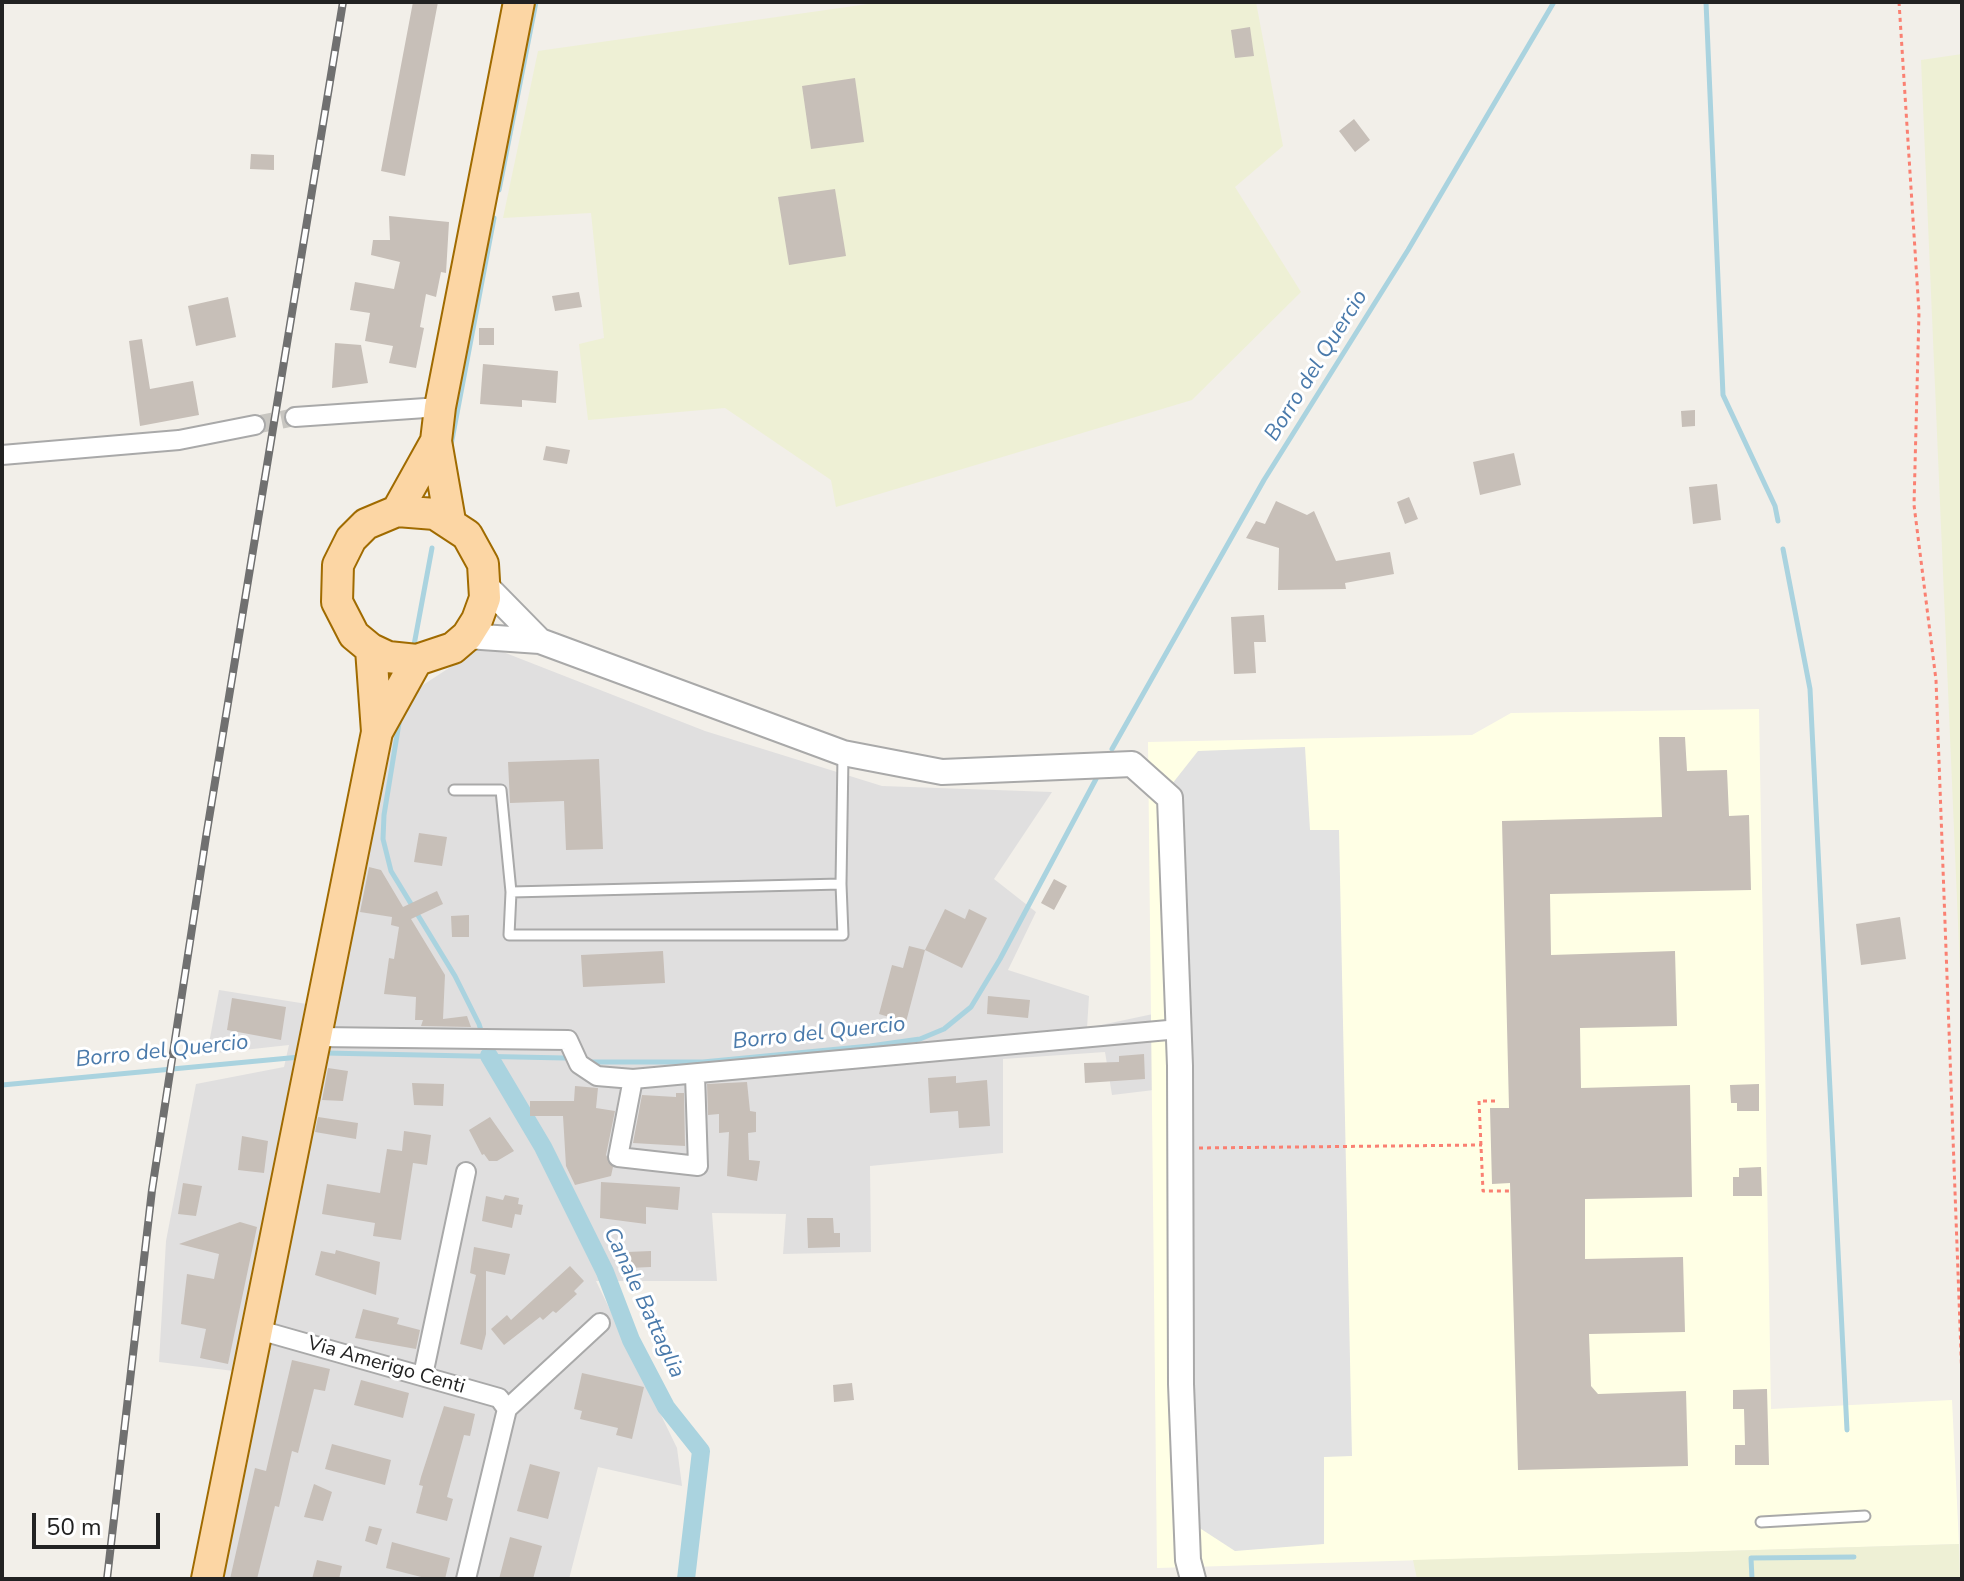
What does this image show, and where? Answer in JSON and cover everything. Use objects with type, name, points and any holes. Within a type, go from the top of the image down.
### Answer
[{"type":"main road","points":[[450,521],[436,441],[440,407],[519,2]]},
{"type":"main road","points":[[397,511],[436,441]]},
{"type":"main road","points":[[415,510],[450,521],[477,550],[486,586],[477,620],[467,636],[453,648],[417,660],[388,657],[371,649],[344,620],[337,602],[338,565],[351,539],[366,524],[397,511],[415,510]]},
{"type":"main road","points":[[207,1579],[377,732],[371,649]]},
{"type":"main road","points":[[377,732],[417,660]]},
{"type":"street","points":[[295,417],[440,407]]},
{"type":"street","points":[[5,456],[179,440],[255,425]]},
{"type":"street","points":[[486,586],[540,641]]},
{"type":"street","points":[[467,636],[540,641],[843,753],[942,772],[1132,764],[1170,798],[1179,1029],[1181,1384],[1188,1560],[1193,1579]]},
{"type":"street","points":[[318,1037],[568,1040],[579,1064],[597,1076],[633,1079],[1179,1029]]},
{"type":"street","points":[[633,1079],[618,1157],[698,1166],[695,1075]]},
{"type":"street","points":[[423,1375],[466,1172]]},
{"type":"street","points":[[466,1579],[507,1409],[600,1323]]},
{"type":"street","name":"Via Amerigo Centi","points":[[259,1330],[499,1398],[507,1409]]},
{"type":"lane","points":[[454,790],[501,790],[511,892],[509,935],[843,935],[843,753]]},
{"type":"lane","points":[[511,892],[841,884]]},
{"type":"lane","points":[[1761,1522],[1865,1516]]},
{"type":"path","points":[[1899,2],[1919,312],[1914,505],[1936,680],[1962,1380]]},
{"type":"path","points":[[1495,1101],[1479,1101],[1483,1191],[1511,1191]]},
{"type":"path","points":[[1180,1148],[1482,1145]]},
{"type":"shaded area","points":[[882,2],[1256,2],[1283,146],[1235,187],[1301,292],[1192,400],[836,507],[831,480],[725,408],[588,420],[579,344],[604,338],[591,213],[503,218],[538,51]]},
{"type":"shaded area","points":[[1962,54],[1962,1016],[1921,60]]},
{"type":"shaded area","points":[[478,649],[498,650],[705,731],[882,786],[1052,792],[994,879],[1036,912],[1008,970],[1089,996],[1087,1028],[1153,1014],[1154,1090],[1112,1095],[1105,1052],[1003,1059],[1003,1153],[870,1166],[871,1252],[783,1254],[786,1214],[712,1213],[717,1281],[596,1281],[677,1448],[682,1486],[598,1467],[569,1579],[193,1579],[234,1371],[159,1362],[166,1241],[196,1084],[284,1067],[289,1045],[207,1054],[219,990],[307,1004],[356,754],[423,685]]},
{"type":"shaded area","points":[[1759,709],[1771,1409],[1952,1400],[1959,1544],[1157,1568],[1148,742],[1472,735],[1511,713]]},
{"type":"shaded area","points":[[1305,747],[1310,830],[1339,830],[1352,1456],[1324,1457],[1324,1544],[1235,1551],[1175,1512],[1161,798],[1198,751]]},
{"type":"shaded area","points":[[1959,1544],[1960,1579],[1417,1579],[1413,1560]]},
{"type":"building","points":[[413,2],[438,2],[405,176],[381,171]]},
{"type":"building","points":[[1250,27],[1254,56],[1235,58],[1231,30]]},
{"type":"building","points":[[855,78],[864,142],[811,149],[802,86]]},
{"type":"building","points":[[1354,119],[1370,140],[1355,152],[1339,131]]},
{"type":"building","points":[[251,154],[274,155],[274,170],[250,169]]},
{"type":"building","points":[[835,189],[846,256],[789,265],[778,197]]},
{"type":"building","points":[[389,216],[449,222],[446,273],[441,272],[436,297],[426,294],[420,327],[424,328],[416,368],[389,363],[393,346],[365,341],[370,313],[350,310],[355,282],[394,289],[400,262],[371,255],[373,240],[390,240]]},
{"type":"building","points":[[579,292],[582,307],[555,311],[552,296]]},
{"type":"building","points":[[228,297],[236,337],[196,346],[188,306]]},
{"type":"building","points":[[479,328],[494,328],[494,345],[479,345]]},
{"type":"building","points":[[142,339],[150,389],[193,381],[199,415],[140,426],[129,341]]},
{"type":"building","points":[[335,343],[361,345],[368,383],[332,388]]},
{"type":"building","points":[[483,364],[558,371],[556,403],[522,400],[522,407],[480,404]]},
{"type":"building","points":[[1695,410],[1695,426],[1682,427],[1681,411]]},
{"type":"building","points":[[546,446],[570,450],[567,464],[543,460]]},
{"type":"building","points":[[1514,453],[1521,485],[1480,495],[1473,462]]},
{"type":"building","points":[[1717,484],[1721,520],[1693,524],[1689,487]]},
{"type":"building","points":[[1409,497],[1418,519],[1405,524],[1397,502]]},
{"type":"building","points":[[1276,501],[1307,515],[1314,511],[1336,561],[1390,552],[1394,574],[1345,583],[1346,589],[1278,590],[1279,548],[1246,538],[1256,521],[1265,524]]},
{"type":"building","points":[[1264,615],[1266,642],[1254,642],[1256,673],[1234,674],[1231,617]]},
{"type":"building","points":[[1659,737],[1685,737],[1687,771],[1727,770],[1729,816],[1749,815],[1751,890],[1550,894],[1551,955],[1675,951],[1677,1026],[1580,1028],[1581,1088],[1690,1085],[1692,1197],[1585,1199],[1585,1259],[1683,1257],[1685,1332],[1589,1334],[1591,1386],[1598,1394],[1686,1391],[1688,1466],[1518,1470],[1510,1183],[1492,1184],[1490,1108],[1509,1108],[1502,821],[1662,817]]},
{"type":"building","points":[[599,759],[603,849],[566,850],[564,801],[510,803],[508,762]]},
{"type":"building","points":[[419,833],[447,837],[442,866],[414,862]]},
{"type":"building","points":[[369,867],[381,870],[403,907],[437,891],[443,904],[411,919],[445,975],[443,1019],[467,1016],[471,1027],[421,1026],[423,1020],[415,1020],[416,997],[384,994],[389,958],[394,959],[399,927],[391,925],[392,917],[360,912]]},
{"type":"building","points":[[1054,879],[1067,886],[1054,910],[1041,903]]},
{"type":"building","points":[[945,909],[965,919],[969,909],[987,918],[962,968],[925,950]]},
{"type":"building","points":[[469,915],[469,937],[452,937],[451,916]]},
{"type":"building","points":[[1900,917],[1906,959],[1861,965],[1856,924]]},
{"type":"building","points":[[909,946],[925,950],[906,1022],[879,1014],[892,965],[903,968]]},
{"type":"building","points":[[663,951],[665,983],[583,987],[581,955]]},
{"type":"building","points":[[988,996],[1030,1000],[1028,1018],[987,1014]]},
{"type":"building","points":[[232,998],[286,1007],[281,1040],[227,1030]]},
{"type":"building","points":[[1144,1054],[1145,1079],[1085,1083],[1084,1063],[1119,1062],[1119,1056]]},
{"type":"building","points":[[328,1068],[348,1071],[343,1101],[322,1100]]},
{"type":"building","points":[[956,1076],[956,1083],[987,1080],[990,1126],[959,1128],[958,1111],[930,1113],[928,1078]]},
{"type":"building","points":[[747,1082],[750,1111],[756,1112],[756,1132],[748,1133],[749,1160],[760,1161],[757,1181],[727,1176],[729,1132],[719,1133],[719,1114],[708,1115],[707,1084]]},
{"type":"building","points":[[412,1083],[444,1084],[443,1106],[414,1105]]},
{"type":"building","points":[[1759,1084],[1759,1111],[1737,1111],[1737,1103],[1731,1103],[1730,1085]]},
{"type":"building","points":[[575,1086],[598,1088],[596,1108],[615,1111],[606,1155],[613,1167],[611,1176],[575,1185],[566,1166],[563,1116],[530,1116],[530,1101],[574,1101]]},
{"type":"building","points":[[676,1093],[684,1093],[685,1146],[633,1143],[642,1095],[676,1097]]},
{"type":"building","points":[[318,1117],[358,1123],[356,1139],[315,1132]]},
{"type":"building","points":[[490,1117],[514,1151],[497,1161],[489,1161],[482,1155],[469,1130]]},
{"type":"building","points":[[404,1131],[431,1135],[427,1165],[413,1163],[401,1240],[373,1236],[375,1223],[322,1214],[327,1184],[380,1193],[387,1149],[402,1151]]},
{"type":"building","points":[[242,1136],[268,1141],[264,1173],[238,1170]]},
{"type":"building","points":[[1761,1167],[1762,1196],[1733,1196],[1733,1177],[1739,1177],[1739,1168]]},
{"type":"building","points":[[601,1182],[680,1187],[678,1210],[646,1207],[646,1224],[600,1218]]},
{"type":"building","points":[[183,1183],[202,1186],[196,1216],[178,1214]]},
{"type":"building","points":[[505,1195],[519,1198],[518,1204],[523,1205],[521,1215],[515,1214],[512,1228],[482,1221],[486,1196],[503,1200]]},
{"type":"building","points":[[807,1218],[833,1218],[834,1233],[840,1233],[840,1247],[808,1248]]},
{"type":"building","points":[[240,1222],[257,1227],[228,1364],[200,1358],[206,1329],[181,1324],[187,1274],[214,1279],[219,1254],[179,1244]]},
{"type":"building","points":[[474,1247],[510,1254],[505,1275],[486,1271],[486,1334],[482,1350],[460,1344],[476,1275],[470,1273]]},
{"type":"building","points":[[336,1250],[380,1262],[376,1295],[315,1275],[321,1251],[335,1254]]},
{"type":"building","points":[[651,1251],[651,1267],[628,1268],[627,1252]]},
{"type":"building","points":[[570,1266],[584,1281],[574,1291],[577,1294],[556,1313],[553,1311],[543,1320],[540,1317],[504,1345],[491,1329],[507,1315],[511,1320]]},
{"type":"building","points":[[363,1309],[399,1318],[397,1324],[420,1330],[416,1349],[355,1338]]},
{"type":"building","points":[[292,1360],[330,1369],[325,1391],[314,1389],[298,1453],[292,1451],[279,1507],[275,1506],[257,1579],[230,1579],[255,1468],[266,1471]]},
{"type":"building","points":[[582,1373],[644,1387],[632,1439],[616,1435],[618,1428],[580,1419],[582,1411],[574,1409]]},
{"type":"building","points":[[361,1380],[409,1393],[403,1418],[354,1405]]},
{"type":"building","points":[[852,1383],[854,1400],[834,1402],[833,1385]]},
{"type":"building","points":[[1767,1389],[1769,1465],[1735,1465],[1735,1445],[1745,1445],[1744,1409],[1733,1409],[1733,1390]]},
{"type":"building","points":[[444,1406],[475,1414],[470,1436],[464,1435],[447,1497],[453,1499],[447,1521],[416,1513],[423,1486],[419,1485],[421,1477]]},
{"type":"building","points":[[332,1444],[391,1460],[385,1485],[325,1469]]},
{"type":"building","points":[[530,1464],[560,1472],[548,1519],[517,1511]]},
{"type":"building","points":[[314,1484],[332,1492],[323,1521],[304,1517]]},
{"type":"building","points":[[369,1526],[382,1529],[377,1545],[365,1541]]},
{"type":"building","points":[[510,1537],[542,1546],[533,1579],[499,1579]]},
{"type":"building","points":[[392,1542],[450,1558],[445,1579],[429,1579],[386,1568]]},
{"type":"building","points":[[317,1560],[342,1566],[339,1579],[312,1579]]},
{"type":"waterway","points":[[499,190],[536,2]]},
{"type":"waterway","name":"Borro del Quercio","points":[[1112,749],[1264,480],[1408,250],[1554,2]]},
{"type":"waterway","points":[[1706,2],[1723,395],[1775,506],[1778,521]]},
{"type":"waterway","points":[[451,445],[494,218]]},
{"type":"waterway","points":[[414,645],[432,548]]},
{"type":"waterway","points":[[1783,549],[1810,689],[1847,1430]]},
{"type":"waterway","points":[[400,717],[384,815],[383,839],[391,871],[455,976],[479,1024],[489,1056]]},
{"type":"waterway","name":"Borro del Quercio","points":[[592,1062],[703,1062],[870,1046],[920,1039],[944,1029],[971,1007],[1096,779]]},
{"type":"waterway","name":"Borro del Quercio","points":[[325,1053],[565,1058]]},
{"type":"waterway","name":"Canale Battaglia","points":[[489,1056],[543,1147],[605,1272],[631,1340],[666,1407],[701,1451],[686,1579]]},
{"type":"waterway","name":"Borro del Quercio","points":[[2,1085],[300,1057]]},
{"type":"waterway","points":[[1752,1579],[1751,1558],[1854,1557]]},
{"type":"tunnel","points":[[255,425],[295,417]]},
{"type":"railway","points":[[107,1579],[152,1190],[206,837],[343,2]]}]
